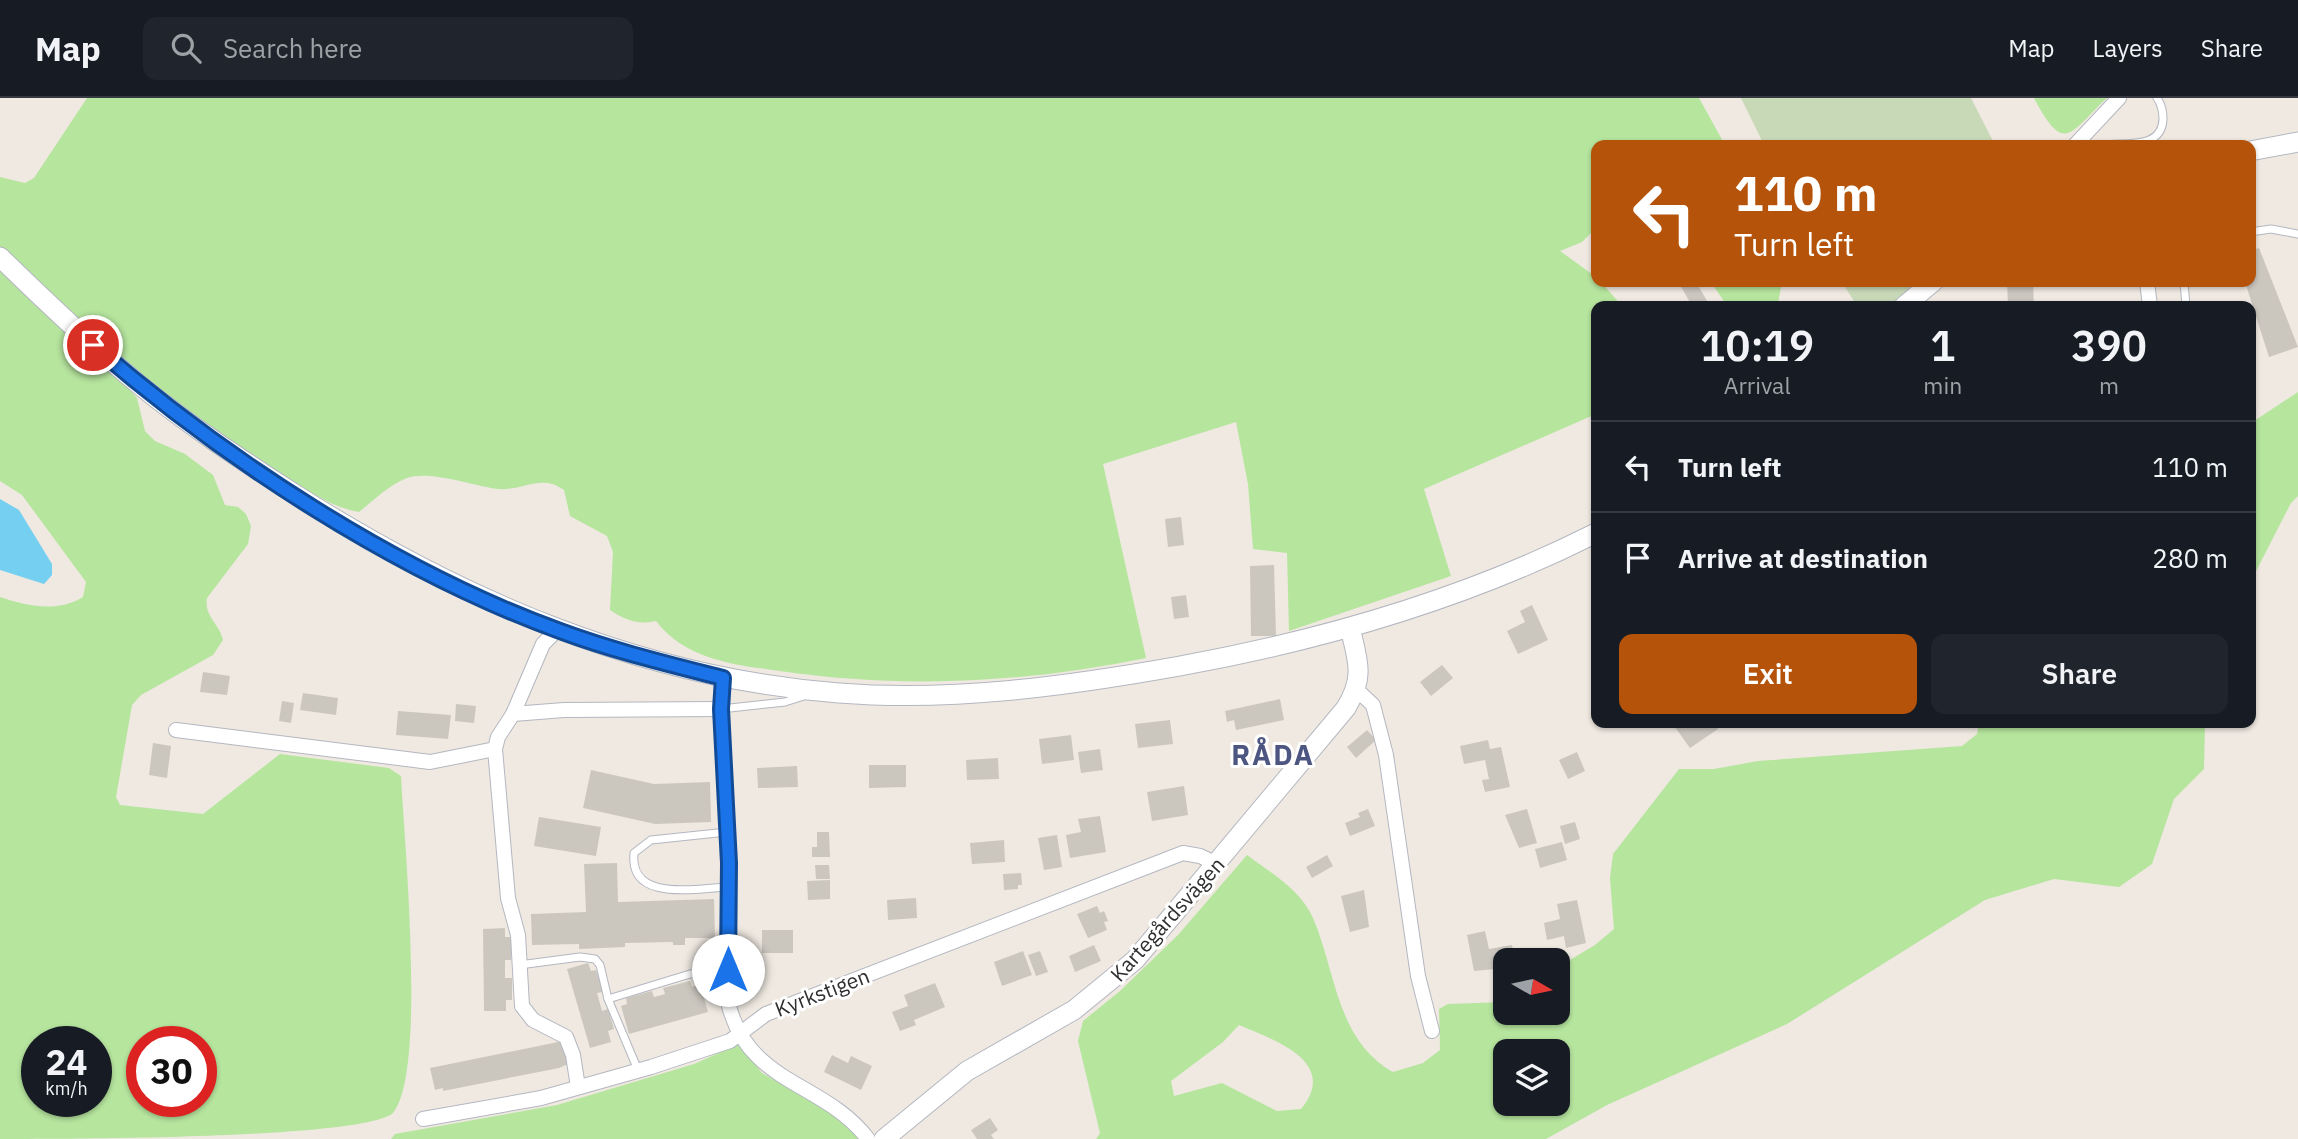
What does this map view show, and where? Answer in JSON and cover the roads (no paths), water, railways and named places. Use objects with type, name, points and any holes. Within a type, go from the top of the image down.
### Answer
[{"type":"street","points":[[2080,140],[2119,98]]},
{"type":"street","points":[[2256,150],[2298,142]]},
{"type":"street","points":[[0,257],[73,328],[146,390],[239,458],[392,552],[477,596],[556,630],[723,678],[812,691],[916,696],[1030,688],[1237,656],[1350,628],[1490,580],[1591,535]]},
{"type":"street","points":[[1910,301],[1927,287]]},
{"type":"street","points":[[1350,628],[1359,664],[1357,690],[1373,705],[1387,755],[1418,976],[1432,1031]]},
{"type":"street","points":[[556,630],[543,644],[513,714],[498,737],[495,749],[509,898],[519,935],[522,1006],[533,1020],[566,1037],[573,1055],[578,1087]]},
{"type":"street","points":[[723,678],[721,709],[728,832],[729,1002],[739,1036],[760,1061],[791,1084],[841,1112],[868,1139]]},
{"type":"street","name":"Kartegårdsvägen","points":[[884,1139],[967,1071],[1074,1010],[1101,990],[1143,951],[1346,708],[1357,690]]},
{"type":"street","points":[[513,714],[721,709]]},
{"type":"street","points":[[176,730],[430,762],[495,749]]},
{"type":"street","name":"Kyrkstigen","points":[[423,1119],[519,1102],[578,1087],[739,1036],[752,1021],[766,1014],[1183,853],[1200,856],[1217,864]]},
{"type":"lane","points":[[2149,140],[2156,136],[2163,125],[2163,112],[2157,98]]},
{"type":"lane","points":[[2256,231],[2272,229],[2298,234]]},
{"type":"lane","points":[[721,709],[807,697],[812,691]]},
{"type":"lane","points":[[728,832],[651,840],[634,853],[633,864],[637,877],[646,886],[661,889],[729,887]]},
{"type":"lane","points":[[519,964],[580,957],[595,959],[600,965],[608,999],[638,1070]]},
{"type":"lane","points":[[608,999],[690,974],[728,970]]},
{"type":"water","points":[[0,499],[19,510],[52,564],[52,575],[44,584],[0,570]]},
{"type":"district","name":"RÅDA","points":[[1273,754]]}]
